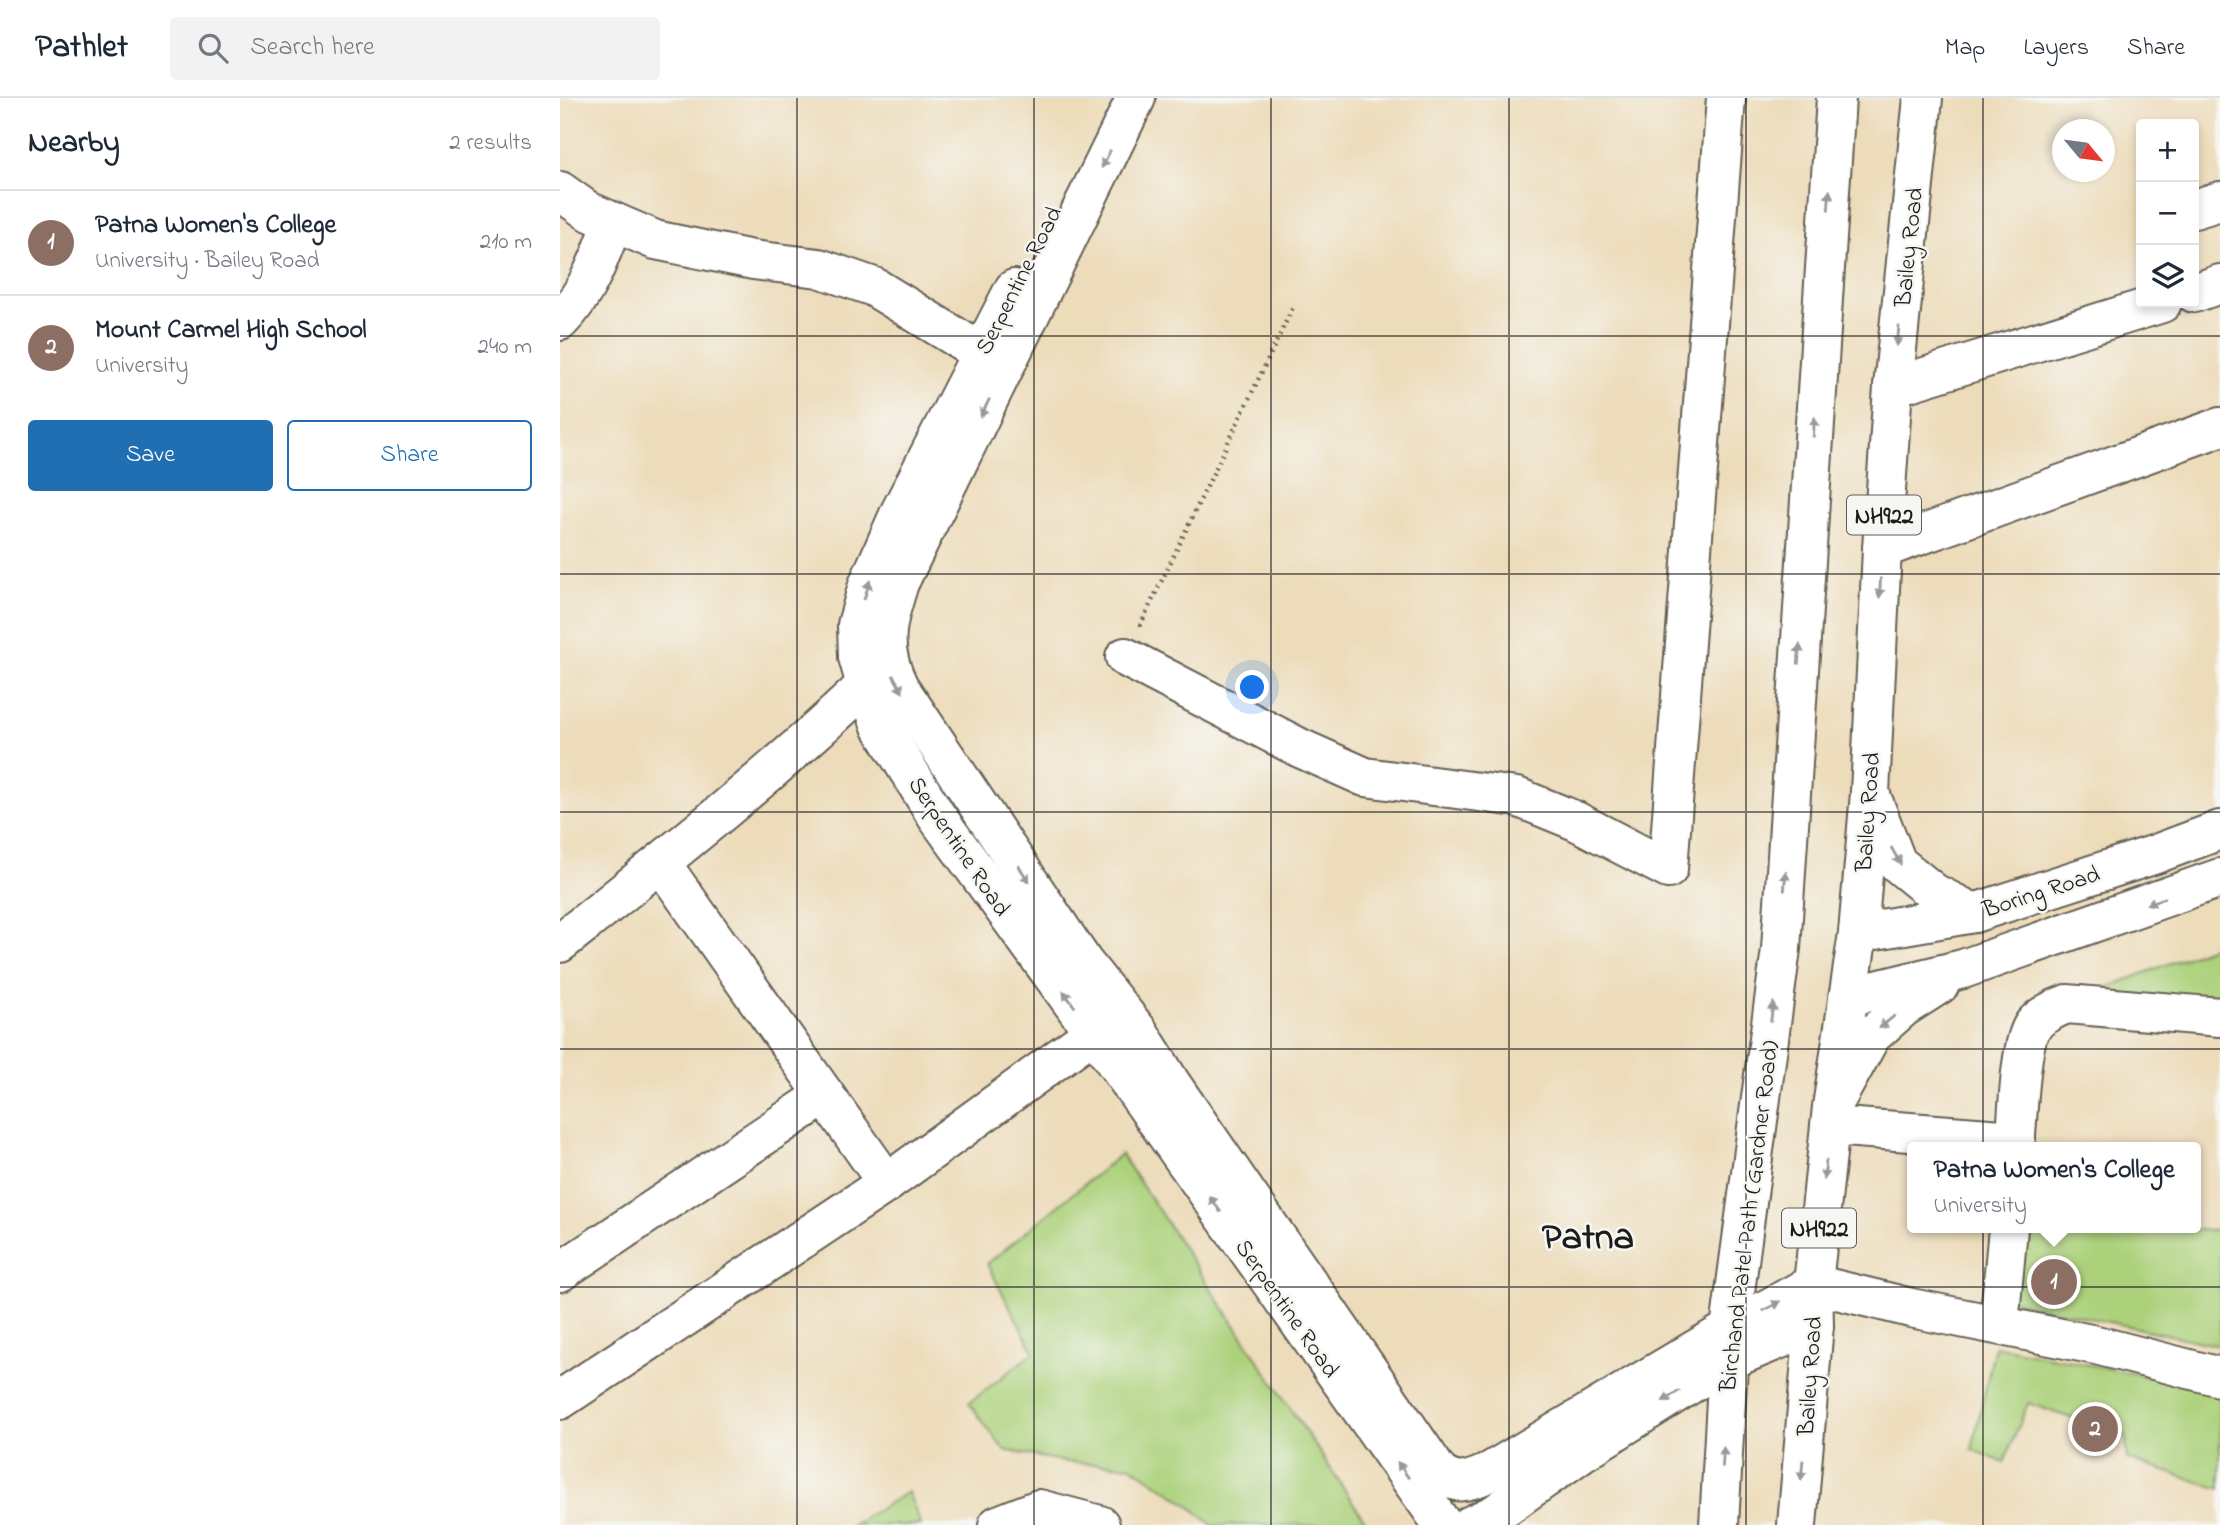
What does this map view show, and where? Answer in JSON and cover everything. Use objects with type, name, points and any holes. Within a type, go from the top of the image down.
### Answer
[{"type":"main road","name":"Serpentine Road","points":[[1109,98],[993,360],[901,510],[868,585],[857,625],[871,643],[858,657],[881,726],[937,817],[1109,1023],[1443,1525]]},
{"type":"main road","points":[[560,191],[588,211],[655,240],[753,260],[819,268],[874,287],[993,360],[1136,98]]},
{"type":"main road","points":[[1125,657],[1300,748],[1365,777],[1517,797],[1576,821],[1668,869],[1726,98]]},
{"type":"main road","name":"Birchand Patel Path (Gardner Road)","points":[[1719,1525],[1730,1344],[1781,949],[1836,98]]},
{"type":"main road","name":"Bailey Road","points":[[1797,1525],[1814,1325],[1813,1284],[1831,1116],[1858,933],[1870,793],[1893,387],[1923,98]]},
{"type":"main road","points":[[2199,207],[2220,201]]},
{"type":"main road","points":[[560,321],[584,289],[596,267],[613,222]]},
{"type":"main road","points":[[2199,291],[2220,284]]},
{"type":"main road","points":[[1893,387],[2139,308]]},
{"type":"main road","points":[[1882,549],[2220,427]]},
{"type":"main road","points":[[871,643],[888,664],[899,687],[1083,962],[1109,1023],[1421,1450],[1439,1473],[1450,1481],[1469,1481],[1486,1475],[1730,1344],[1814,1325]]},
{"type":"main road","points":[[560,943],[661,863],[814,734],[866,685]]},
{"type":"main road","points":[[1870,793],[1897,863],[1934,893],[1974,913]]},
{"type":"main road","name":"Boring Road","points":[[1858,933],[1974,913],[2153,855],[2220,830]]},
{"type":"main road","points":[[661,863],[887,1183]]},
{"type":"main road","points":[[1848,997],[1962,969],[2220,878]]},
{"type":"main road","points":[[1962,969],[1904,1007],[1871,1035],[1831,1116],[2003,1142]]},
{"type":"main road","points":[[2016,1142],[2025,1039],[2034,1023],[2055,1009],[2067,1004],[2220,1017]]},
{"type":"main road","points":[[560,1400],[887,1183],[1109,1023]]},
{"type":"main road","points":[[560,1272],[825,1095]]},
{"type":"main road","points":[[1999,1325],[2008,1233]]},
{"type":"main road","points":[[1471,1525],[1494,1514],[1581,1453],[1813,1284],[1911,1308],[2096,1345],[2220,1377]]},
{"type":"main road","points":[[998,1525],[1039,1509],[1100,1525]]},
{"type":"path","points":[[1125,657],[1294,305]]},
{"type":"green space","points":[[2220,944],[2220,1005],[2072,1001]]},
{"type":"green space","points":[[1121,1154],[1368,1525],[1212,1525],[1186,1503],[1131,1466],[1067,1462],[1004,1450],[969,1403],[1034,1352],[987,1264]]},
{"type":"green space","points":[[2201,1230],[2220,1230],[2220,1346],[1998,1298],[2007,1233],[2201,1233]]},
{"type":"green space","points":[[1995,1346],[2220,1391],[2220,1489],[2127,1459],[2126,1437],[2028,1403],[2004,1463],[1972,1449]]},
{"type":"green space","points":[[908,1492],[921,1525],[852,1525]]},
{"type":"place","name":"Patna Women's College","points":[[2054,1282]]},
{"type":"place","name":"Mount Carmel High School","points":[[2095,1429]]},
{"type":"district","name":"Patna","points":[[1588,1235]]}]
